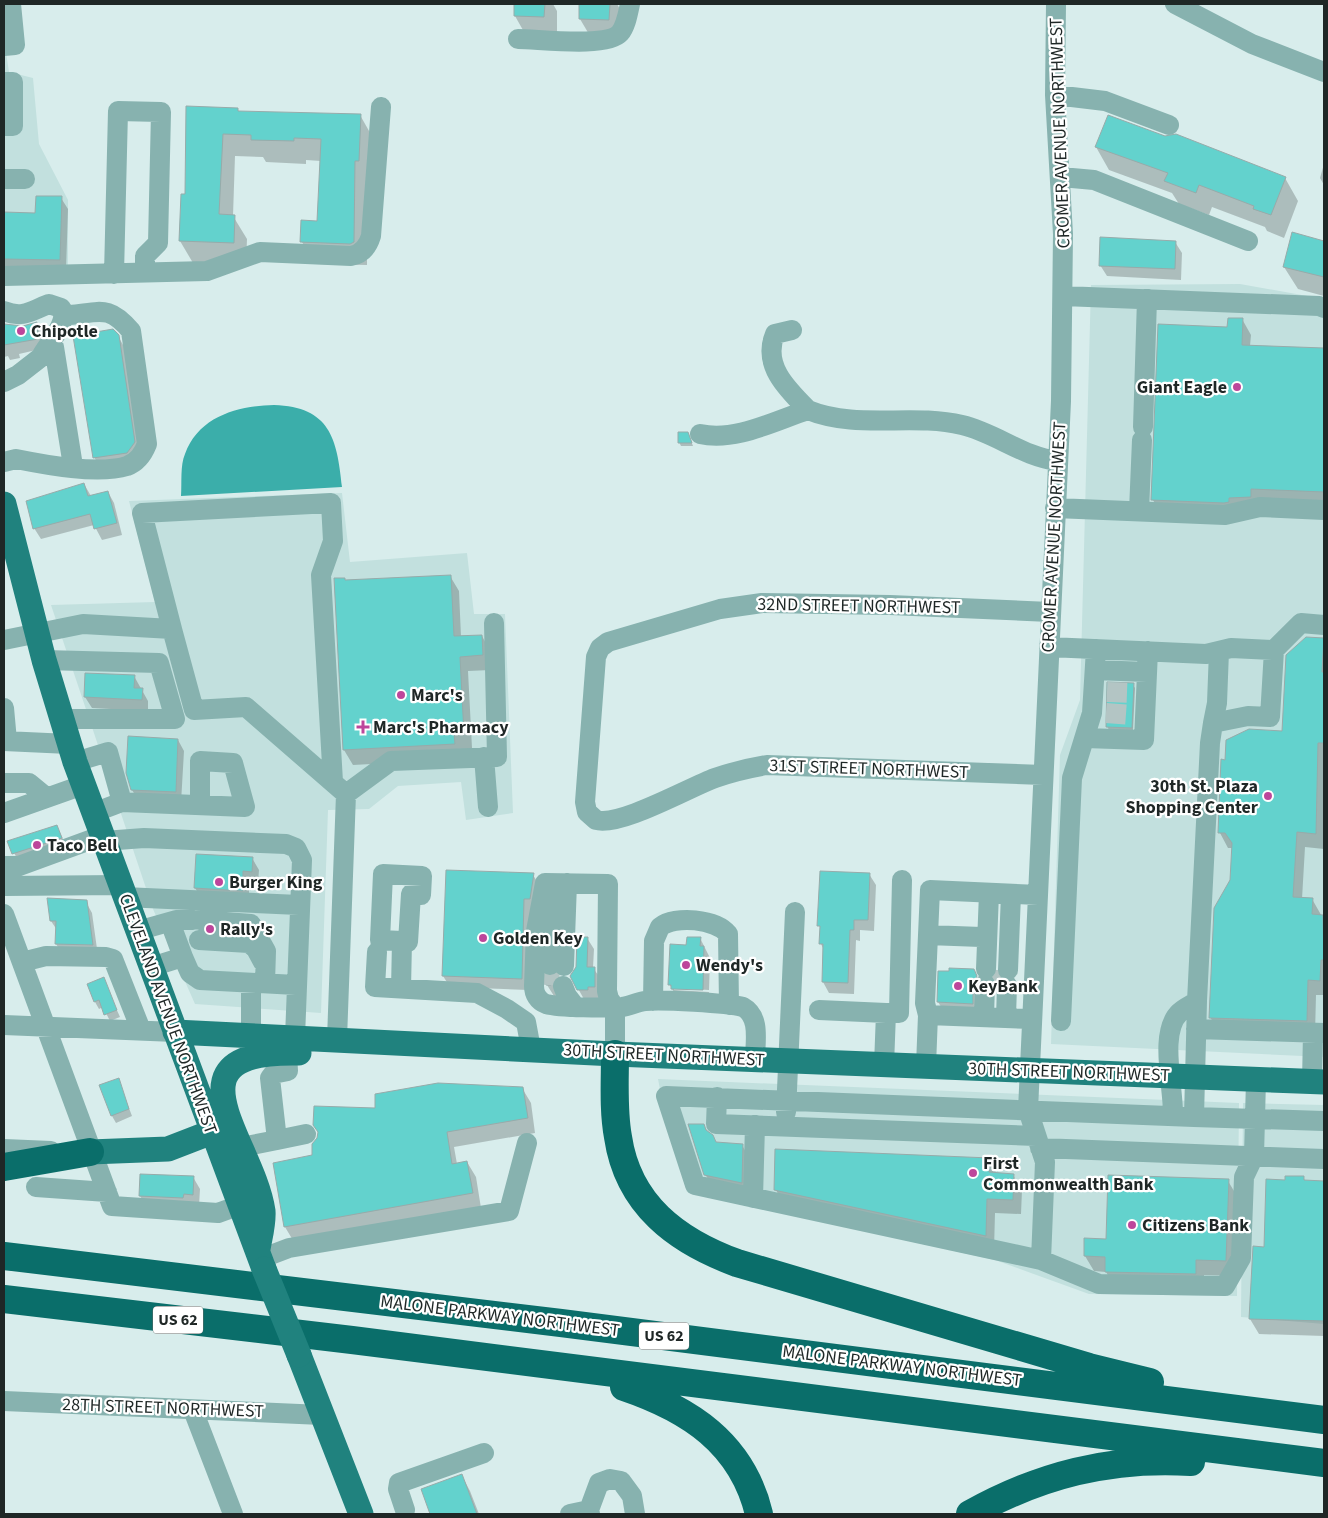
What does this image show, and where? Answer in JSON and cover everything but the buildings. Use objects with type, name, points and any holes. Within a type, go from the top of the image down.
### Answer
[{"type":"highway","points":[[615,1054],[617,1136],[627,1170],[636,1188],[652,1211],[686,1241],[700,1249],[736,1263],[1089,1367],[1177,1388],[1324,1413]]},
{"type":"highway","points":[[4,1168],[90,1152]]},
{"type":"highway","name":"MALONE PARKWAY NORTHWEST","points":[[4,1256],[560,1322],[1324,1420]]},
{"type":"highway","name":"US 62","points":[[4,1299],[352,1340],[1324,1463]]},
{"type":"highway","points":[[558,1367],[643,1393],[670,1404],[694,1418],[724,1445],[736,1462],[748,1481],[759,1514]]},
{"type":"highway","points":[[970,1514],[1039,1481],[1071,1471],[1097,1466],[1174,1460],[1324,1476]]},
{"type":"main road","name":"CLEVELAND AVENUE NORTHWEST","points":[[4,504],[9,546],[37,633],[75,764],[212,1132],[362,1514]]},
{"type":"main road","name":"30TH STREET NORTHWEST","points":[[175,1032],[251,1036],[291,1045],[337,1039],[615,1054],[1318,1082]]},
{"type":"main road","points":[[261,1260],[263,1212],[222,1095],[222,1084],[227,1074],[235,1065],[250,1056],[291,1045]]},
{"type":"main road","points":[[90,1152],[172,1148],[212,1132]]},
{"type":"street","points":[[4,46],[15,45],[11,4]]},
{"type":"street","points":[[518,39],[596,41],[611,39],[623,28],[630,4]]},
{"type":"street","name":"CROMER AVENUE NORTHWEST","points":[[1028,1110],[1058,461],[1063,296],[1060,177],[1054,95],[1056,4]]},
{"type":"street","points":[[1175,4],[1258,47],[1324,72]]},
{"type":"street","points":[[4,82],[13,82],[13,126],[4,126]]},
{"type":"street","points":[[1054,95],[1105,101],[1169,125]]},
{"type":"street","points":[[4,276],[207,271],[260,252],[351,256],[359,254],[367,246],[371,236],[381,107]]},
{"type":"street","points":[[114,274],[118,111],[161,112],[158,243],[145,256],[145,273]]},
{"type":"street","points":[[1060,177],[1094,180],[1248,240]]},
{"type":"street","points":[[4,179],[25,179]]},
{"type":"street","points":[[1063,296],[1319,306],[1324,308]]},
{"type":"street","points":[[4,306],[51,298],[63,304],[70,315]]},
{"type":"street","points":[[1140,511],[1147,299]]},
{"type":"street","points":[[4,311],[17,315],[36,311],[50,304],[61,308],[64,314],[63,321],[47,353],[73,466]]},
{"type":"street","points":[[4,462],[16,459],[99,469],[128,466],[142,456],[147,444],[131,331],[119,317],[109,312],[70,315]]},
{"type":"street","points":[[4,382],[18,376],[47,353],[70,315]]},
{"type":"street","points":[[792,330],[775,334],[772,360],[776,373],[785,387],[808,410],[824,416],[851,420],[941,422],[963,426],[983,432],[1030,455],[1058,461]]},
{"type":"street","points":[[700,434],[711,436],[736,434],[808,410]]},
{"type":"street","points":[[337,1039],[339,788],[321,575],[333,541],[331,503],[142,513],[194,710],[246,707],[339,788]]},
{"type":"street","points":[[1055,508],[1225,515],[1260,507],[1324,510]]},
{"type":"street","name":"32ND STREET NORTHWEST","points":[[588,812],[585,802],[586,777],[596,657],[600,648],[608,642],[720,609],[762,603],[890,605],[1050,612]]},
{"type":"street","points":[[339,788],[391,762],[497,757],[494,623]]},
{"type":"street","points":[[4,640],[83,624],[172,629]]},
{"type":"street","points":[[1213,723],[1248,716],[1270,717],[1274,650],[1301,624],[1324,624]]},
{"type":"street","points":[[1049,647],[1206,654],[1231,648],[1274,650]]},
{"type":"street","points":[[1061,1021],[1072,778],[1085,738],[1099,713],[1100,691],[1095,670],[1096,649]]},
{"type":"street","points":[[1085,738],[1144,740],[1139,715],[1140,693],[1147,672],[1148,651]]},
{"type":"street","points":[[1194,1116],[1196,1001],[1207,783],[1217,703],[1219,651]]},
{"type":"street","points":[[44,660],[159,663],[175,719],[61,719]]},
{"type":"street","points":[[1095,670],[1147,672]]},
{"type":"street","points":[[4,709],[6,741],[75,764]]},
{"type":"street","points":[[4,813],[46,798],[75,764],[108,752],[122,802]]},
{"type":"street","points":[[484,757],[488,807]]},
{"type":"street","name":"31ST STREET NORTHWEST","points":[[588,812],[600,821],[614,820],[714,779],[745,769],[767,765],[789,764],[1043,775]]},
{"type":"street","points":[[4,783],[29,783],[46,798]]},
{"type":"street","points":[[93,812],[122,802],[200,805]]},
{"type":"street","points":[[4,866],[19,866],[102,838],[286,844],[296,848],[301,856],[293,904]]},
{"type":"street","points":[[185,840],[209,851],[285,855],[289,862],[293,904],[291,1045],[288,1071],[274,1074],[270,1078],[276,1140]]},
{"type":"street","points":[[818,1010],[899,1013],[902,880]]},
{"type":"street","points":[[553,966],[556,883]]},
{"type":"street","points":[[556,883],[536,930],[534,986],[536,996],[541,1001],[558,995],[615,1007],[653,1001],[743,1007],[752,1014],[755,1027],[755,1060]]},
{"type":"street","points":[[556,883],[608,884],[607,991],[609,999],[615,1007],[615,1054]]},
{"type":"street","points":[[4,886],[122,891],[293,904]]},
{"type":"street","points":[[926,1066],[928,1015],[925,1004],[930,890],[1038,895]]},
{"type":"street","points":[[995,1018],[1000,893]]},
{"type":"street","points":[[786,1126],[795,912]]},
{"type":"street","points":[[4,914],[90,1152],[98,1162],[112,1206],[218,1213],[240,1205]]},
{"type":"street","points":[[151,966],[184,940],[196,920],[251,924],[265,948],[251,1036]]},
{"type":"street","points":[[653,1001],[654,940],[660,927],[674,921],[709,922],[717,924],[728,934],[729,1005]]},
{"type":"street","points":[[137,931],[184,940],[249,943],[256,949],[261,978]]},
{"type":"street","points":[[928,935],[981,937]]},
{"type":"street","points":[[184,940],[190,973],[196,979],[261,978],[291,984]]},
{"type":"street","points":[[401,989],[402,941]]},
{"type":"street","points":[[376,952],[375,987],[477,993],[508,1008],[526,1022],[531,1049]]},
{"type":"street","points":[[22,962],[55,955],[106,957],[113,959],[141,1030]]},
{"type":"street","points":[[1173,1116],[1168,1054],[1169,1026],[1179,1012],[1196,1001]]},
{"type":"street","points":[[884,1064],[886,1013]]},
{"type":"street","points":[[928,1015],[1032,1020]]},
{"type":"street","name":"30TH STREET NORTHWEST","points":[[4,1025],[175,1032]]},
{"type":"street","points":[[1196,1030],[1319,1033],[1318,1082]]},
{"type":"street","points":[[1256,1080],[1255,1119],[1254,1156],[1244,1177],[1241,1258],[1225,1286],[1099,1284],[1042,1260],[695,1185],[666,1096],[717,1097],[1173,1116],[1194,1116],[1255,1119],[1324,1121]]},
{"type":"street","points":[[717,1097],[716,1124],[786,1126],[1324,1159]]},
{"type":"street","points":[[1028,1110],[1045,1162],[1042,1260]]},
{"type":"street","points":[[753,1198],[755,1125]]},
{"type":"street","points":[[241,1147],[306,1134]]},
{"type":"street","points":[[261,1260],[289,1248],[509,1211],[527,1143]]},
{"type":"street","points":[[4,1149],[90,1152]]},
{"type":"street","points":[[36,1187],[107,1192]]},
{"type":"street","name":"28TH STREET NORTHWEST","points":[[4,1401],[322,1414]]},
{"type":"street","points":[[193,1410],[233,1514]]},
{"type":"street","points":[[402,1513],[398,1489],[399,1483],[484,1453]]},
{"type":"street","points":[[583,1513],[598,1484],[610,1479],[621,1481],[632,1496],[635,1514]]},
{"type":"shaded area","points":[[4,40],[9,72],[33,78],[39,144],[68,200],[68,266],[4,266]]},
{"type":"shaded area","points":[[1240,284],[1324,299],[1324,1057],[1051,1044],[1060,755],[1080,700],[1091,285]]},
{"type":"shaded area","points":[[342,493],[350,562],[467,553],[474,614],[505,614],[513,813],[466,820],[461,782],[398,786],[369,809],[328,810],[321,1013],[195,1004],[153,909],[51,605],[155,602],[129,501]]},
{"type":"shaded area","points":[[658,1079],[1239,1103],[1237,1296],[1089,1294],[995,1260],[687,1192],[667,1125]]},
{"type":"shaded area","points":[[1243,1103],[1324,1105],[1324,1324],[1241,1317]]},
{"type":"water","points":[[274,405],[293,407],[308,412],[319,419],[327,428],[337,454],[342,487],[181,496],[183,458],[191,441],[200,430],[210,422],[234,411]]},
{"type":"tunnel","points":[[1107,692],[1134,693]]},
{"type":"tunnel","points":[[1106,713],[1133,715]]},
{"type":"tunnel","points":[[549,985],[550,965]]},
{"type":"tunnel","points":[[996,984],[997,970]]},
{"type":"place","name":"Chipotle","points":[[21,331]]},
{"type":"place","name":"Giant Eagle","points":[[1237,387]]},
{"type":"place","name":"Marc's","points":[[401,695]]},
{"type":"place","name":"Marc's Pharmacy","points":[[363,727]]},
{"type":"place","name":"30th St. Plaza Shopping Center","points":[[1268,796]]},
{"type":"place","name":"Taco Bell","points":[[37,845]]},
{"type":"place","name":"Burger King","points":[[219,882]]},
{"type":"place","name":"Rally's","points":[[210,929]]},
{"type":"place","name":"Golden Key","points":[[483,938]]},
{"type":"place","name":"Wendy's","points":[[686,965]]},
{"type":"place","name":"KeyBank","points":[[958,986]]},
{"type":"place","name":"First Commonwealth Bank","points":[[973,1173]]},
{"type":"place","name":"Citizens Bank","points":[[1132,1225]]}]
